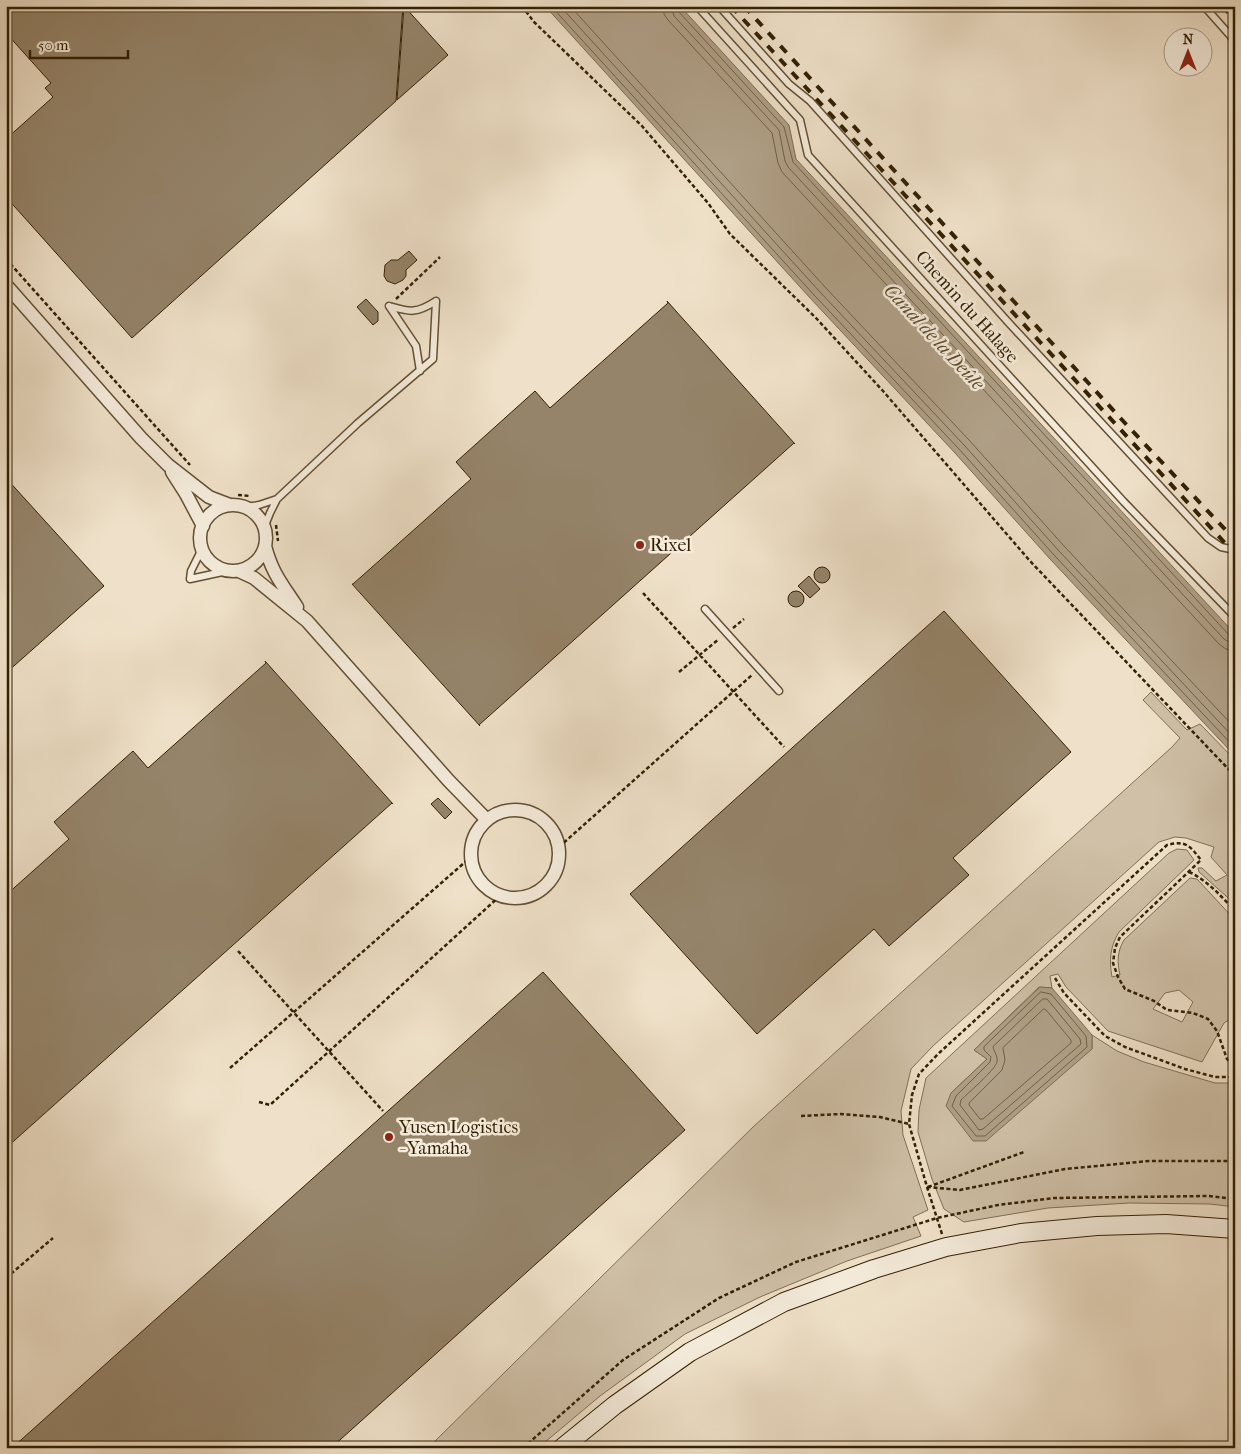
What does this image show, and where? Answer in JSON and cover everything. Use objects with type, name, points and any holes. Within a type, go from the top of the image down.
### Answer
[{"type":"main road","points":[[562,1448],[615,1405],[690,1352],[784,1302],[874,1269],[946,1247],[1021,1233],[1097,1226],[1166,1224],[1235,1229]]},
{"type":"street","points":[[6,285],[141,438],[168,465],[209,497],[233,500],[258,516],[271,548],[270,563],[277,579],[307,621],[449,781],[487,820]]},
{"type":"street","points":[[168,465],[186,494],[202,526]]},
{"type":"street","points":[[233,500],[209,516],[202,526],[200,541],[209,561],[217,567],[254,578],[307,621]]},
{"type":"street","points":[[233,571],[250,567],[262,554],[271,548]]},
{"type":"street","points":[[506,810],[523,810],[534,814],[546,822],[554,832],[559,847],[559,862],[554,874],[546,885],[535,893],[518,898],[506,897],[492,891],[482,883],[475,872],[472,860],[473,840],[477,832],[487,820],[495,814],[506,810]]},
{"type":"lane","name":"Chemin du Halage","points":[[697,6],[800,120],[808,155],[1124,502],[1235,617]]},
{"type":"lane","points":[[719,6],[789,84],[810,101],[1008,322],[1208,538],[1222,547],[1235,550]]},
{"type":"lane","points":[[1204,6],[1235,41]]},
{"type":"lane","points":[[245,507],[258,505],[277,498],[433,359],[436,301],[424,309],[409,312],[389,306]]},
{"type":"lane","points":[[389,306],[416,346],[420,370]]},
{"type":"lane","points":[[264,528],[277,498]]},
{"type":"lane","points":[[202,549],[191,571],[190,580],[233,571]]},
{"type":"lane","points":[[705,608],[758,669],[779,690]]},
{"type":"path","points":[[522,6],[534,22],[642,126],[708,203],[730,234],[816,318],[883,391],[1030,561],[1235,776]]},
{"type":"path","points":[[389,306],[440,257]]},
{"type":"path","points":[[6,259],[194,469]]},
{"type":"path","points":[[233,500],[263,493],[277,498],[280,506],[276,527],[278,541],[271,548]]},
{"type":"path","points":[[643,593],[784,747]]},
{"type":"path","points":[[679,672],[744,619]]},
{"type":"path","points":[[559,847],[758,669]]},
{"type":"path","points":[[946,1247],[909,1124],[912,1096],[919,1074],[1167,845],[1176,843],[1186,844],[1191,847],[1201,860],[1120,938],[1114,948],[1113,963],[1125,989],[1154,1001],[1167,1010],[1194,1013],[1208,1020],[1217,1031],[1227,1059],[1235,1068]]},
{"type":"path","points":[[230,1068],[472,856]]},
{"type":"path","points":[[1188,872],[1199,876],[1235,911]]},
{"type":"path","points":[[259,1102],[270,1105],[501,894]]},
{"type":"path","points":[[238,951],[383,1111]]},
{"type":"path","points":[[1056,978],[1064,993],[1105,1036],[1125,1047],[1185,1068],[1215,1077],[1235,1077]]},
{"type":"path","points":[[801,1116],[840,1114],[880,1117],[909,1124]]},
{"type":"path","points":[[927,1187],[1024,1152]]},
{"type":"path","points":[[927,1187],[960,1190],[1065,1169],[1149,1161],[1235,1162]]},
{"type":"path","points":[[6,1278],[53,1238]]},
{"type":"shaded area","points":[[1151,692],[1187,730],[1200,724],[1235,760],[1235,904],[1199,872],[1198,868],[1202,868],[1216,881],[1227,875],[1211,857],[1214,847],[1186,838],[1175,837],[1159,842],[933,1046],[911,1069],[901,1111],[903,1135],[928,1210],[913,1217],[921,1236],[847,1261],[760,1297],[685,1334],[600,1396],[538,1448],[428,1448],[753,1127],[1172,747],[1180,738],[1143,700]]},
{"type":"shaded area","points":[[1177,849],[1187,850],[1194,860],[1119,932],[1111,954],[1112,977],[1120,975],[1118,957],[1124,940],[1190,878],[1197,879],[1235,920],[1235,1016],[1224,1023],[1202,1062],[1108,1031],[1066,987],[1058,974],[1050,976],[1052,988],[1039,987],[974,1050],[987,1059],[951,1093],[1092,1049],[1092,1035],[1117,1051],[1144,1062],[1215,1083],[1235,1083],[1235,1207],[1210,1204],[1129,1203],[1048,1208],[964,1222],[944,1209],[932,1179],[918,1132],[919,1110],[926,1078],[1169,853]],"holes":[[[1179,990],[1193,1002],[1182,1022],[1153,1009],[1165,993]]]},
{"type":"water","name":"Canal de la Deûle","points":[[545,6],[680,6],[789,125],[796,159],[1235,634],[1235,756],[1050,559]]},
{"type":"water","points":[[1040,987],[1052,988],[1092,1035],[1092,1049],[986,1141],[973,1141],[946,1106],[951,1093],[987,1059],[974,1050]]},
{"type":"building","points":[[6,6],[403,6],[396,101],[132,338],[6,197],[6,139],[53,97],[45,88],[51,83],[6,33]]},
{"type":"building","points":[[404,6],[448,55],[397,100]]},
{"type":"building","points":[[409,251],[417,260],[406,270],[406,276],[395,284],[387,281],[384,276],[385,265],[391,260],[398,260]]},
{"type":"building","points":[[366,299],[378,312],[378,321],[373,325],[357,307]]},
{"type":"building","points":[[667,301],[795,444],[479,725],[352,584],[471,479],[456,462],[535,391],[550,408],[668,303]]},
{"type":"building","points":[[6,478],[104,586],[6,673]]},
{"type":"building","points":[[819,567],[825,567],[830,572],[828,581],[819,583],[814,578],[814,572]]},
{"type":"building","points":[[809,576],[820,589],[810,598],[798,586]]},
{"type":"building","points":[[793,591],[799,591],[804,596],[802,605],[793,607],[788,602],[788,596]]},
{"type":"building","points":[[944,611],[1071,752],[953,858],[969,875],[889,946],[874,929],[757,1034],[630,894]]},
{"type":"building","points":[[265,661],[393,804],[6,1148],[6,895],[69,839],[54,822],[133,751],[148,768],[266,663]]},
{"type":"building","points":[[438,798],[452,812],[445,819],[431,804]]},
{"type":"building","points":[[543,972],[685,1130],[331,1448],[12,1448]]},
{"type":"railway","points":[[731,6],[1235,554]]},
{"type":"railway","points":[[744,6],[1124,422],[1235,540]]},
{"type":"railway","points":[[1222,6],[1235,20]]},
{"type":"place","name":"Rixel","points":[[640,545]]},
{"type":"place","name":"Yusen Logistics - Yamaha","points":[[389,1137]]}]
